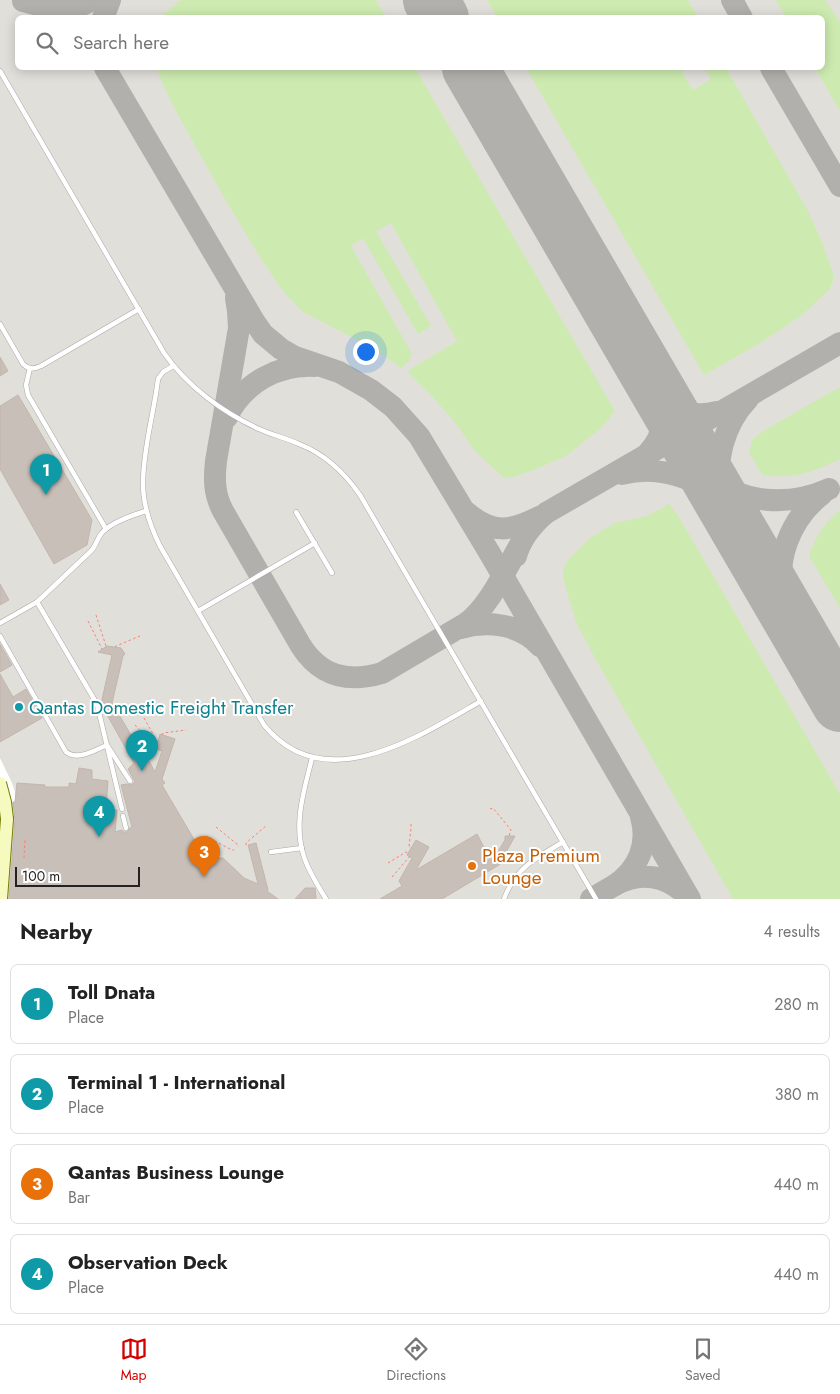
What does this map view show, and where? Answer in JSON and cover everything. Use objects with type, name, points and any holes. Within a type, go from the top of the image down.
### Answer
[{"type":"street","points":[[0,783],[7,819],[1,899]]},
{"type":"lane","points":[[0,71],[173,366],[191,384],[227,411],[261,430],[313,450],[327,459],[350,480],[596,899]]},
{"type":"lane","points":[[0,324],[23,364],[33,369],[139,309]]},
{"type":"lane","points":[[173,366],[163,372],[158,379],[143,473],[146,512],[160,546],[264,725],[274,736],[287,746],[312,758],[346,759],[392,748],[415,738],[481,701]]},
{"type":"lane","points":[[30,368],[26,385],[28,395],[106,529]]},
{"type":"lane","points":[[0,623],[37,602],[95,548],[99,536],[106,529],[129,516],[146,512]]},
{"type":"lane","points":[[296,512],[332,572]]},
{"type":"lane","points":[[198,611],[314,543]]},
{"type":"lane","points":[[37,602],[97,704],[122,810]]},
{"type":"lane","points":[[0,636],[66,752],[76,756],[107,746]]},
{"type":"lane","points":[[107,746],[130,781]]},
{"type":"lane","points":[[312,758],[299,814],[302,848],[308,867],[326,899]]},
{"type":"lane","points":[[123,816],[126,828]]},
{"type":"lane","points":[[504,899],[511,883],[521,869],[535,858],[563,842]]},
{"type":"lane","points":[[271,852],[302,848]]},
{"type":"path","points":[[96,615],[106,646]]},
{"type":"path","points":[[88,621],[102,649]]},
{"type":"path","points":[[115,647],[140,636]]},
{"type":"path","points":[[144,718],[158,742]]},
{"type":"path","points":[[135,725],[156,748]]},
{"type":"path","points":[[162,735],[163,733],[186,730]]},
{"type":"path","points":[[490,809],[493,808],[511,830],[509,836]]},
{"type":"path","points":[[410,824],[409,847],[411,848]]},
{"type":"path","points":[[246,845],[267,825]]},
{"type":"path","points":[[216,826],[238,847]]},
{"type":"path","points":[[206,836],[234,850]]},
{"type":"path","points":[[24,858],[25,838]]},
{"type":"path","points":[[388,863],[406,852],[408,853]]},
{"type":"path","points":[[392,877],[410,856]]},
{"type":"shaded area","points":[[0,0],[840,0],[840,899],[0,899]]},
{"type":"green space","points":[[180,0],[376,0],[385,15],[163,15]]},
{"type":"green space","points":[[487,0],[688,0],[697,15],[496,15]]},
{"type":"green space","points":[[776,0],[825,0],[840,22],[840,111],[816,70],[825,70],[825,15],[785,15]]},
{"type":"green space","points":[[158,70],[416,70],[615,411],[600,429],[566,456],[510,478],[503,477],[476,452],[453,420],[408,373],[412,368],[457,341],[391,223],[376,231],[431,326],[418,334],[363,238],[351,246],[412,354],[408,362],[401,368],[373,348],[303,312],[284,291],[272,276],[211,175],[170,99]]},
{"type":"green space","points":[[527,70],[685,70],[682,72],[693,90],[711,79],[705,70],[727,70],[808,211],[833,273],[833,282],[828,291],[802,315],[760,343],[704,375]]},
{"type":"green space","points":[[840,387],[840,459],[802,474],[784,476],[762,475],[749,452],[752,440],[763,431]]},
{"type":"green space","points":[[669,504],[679,517],[840,794],[840,899],[733,899],[578,626],[563,577],[564,567],[568,560],[588,540],[615,523],[647,516]]},
{"type":"green space","points":[[840,510],[840,608],[809,556],[821,531]]},
{"type":"pier","points":[[0,758],[12,783],[15,792],[15,802],[0,801]]},
{"type":"building","points":[[0,357],[8,371],[0,376]]},
{"type":"building","points":[[18,395],[92,520],[87,545],[54,564],[0,469],[0,406]]},
{"type":"building","points":[[0,584],[9,600],[0,605]]},
{"type":"building","name":"Qantas Domestic Freight Transfer","points":[[0,644],[12,665],[0,672]]},
{"type":"building","points":[[107,646],[121,648],[125,654],[112,703],[155,772],[162,751],[156,749],[160,734],[175,739],[162,779],[165,783],[162,785],[205,858],[223,858],[244,878],[258,884],[248,845],[256,843],[267,891],[278,899],[9,899],[15,820],[13,802],[15,802],[17,783],[45,785],[45,787],[69,787],[69,783],[76,784],[79,768],[92,770],[92,779],[108,781],[106,809],[117,810],[115,832],[122,830],[127,832],[132,827],[121,785],[131,785],[135,782],[128,769],[134,763],[101,704],[112,655],[98,652]]},
{"type":"building","name":"Qantas Domestic Freight Transfer","points":[[0,674],[13,697],[26,689],[42,718],[0,742]]},
{"type":"building","points":[[477,834],[489,857],[497,853],[505,840],[505,836],[515,836],[499,865],[442,899],[380,899],[402,886],[399,881],[412,858],[407,855],[416,840],[429,847],[416,870]]},
{"type":"building","points":[[305,888],[315,888],[316,899],[295,899]]},
{"type":"taxiway","points":[[23,1],[50,8],[66,9],[74,8],[92,0]]},
{"type":"taxiway","points":[[104,15],[110,0]]},
{"type":"taxiway","points":[[732,0],[740,15]]},
{"type":"taxiway","points":[[106,70],[263,334],[281,349],[295,357],[339,372],[371,390],[393,407],[419,436],[489,552],[690,899]]},
{"type":"taxiway","points":[[772,70],[840,186]]},
{"type":"taxiway","points":[[236,298],[239,328],[216,461],[216,492],[223,511],[301,646],[317,665],[326,671],[347,677],[370,676],[382,673],[465,624],[489,598],[521,543]]},
{"type":"taxiway","points":[[516,556],[528,532],[546,513],[840,343]]},
{"type":"taxiway","points":[[227,417],[242,394],[263,378],[288,368],[315,366]]},
{"type":"taxiway","points":[[651,376],[668,403],[681,411],[695,414],[717,412]]},
{"type":"taxiway","points":[[648,453],[658,439],[663,423],[662,407],[656,391]]},
{"type":"taxiway","points":[[740,530],[723,498],[719,472],[722,446],[732,420],[748,399]]},
{"type":"taxiway","points":[[681,430],[709,473],[721,484],[735,492],[766,500],[783,500],[814,495],[829,489]]},
{"type":"taxiway","points":[[622,474],[648,471],[676,475],[702,486],[722,504]]},
{"type":"taxiway","points":[[785,603],[781,573],[787,543],[801,516],[822,494]]},
{"type":"taxiway","points":[[466,512],[484,524],[501,528],[519,526],[539,517]]},
{"type":"taxiway","points":[[776,590],[798,629],[840,688]]},
{"type":"taxiway","points":[[461,628],[482,624],[503,626],[523,633],[540,646]]},
{"type":"taxiway","points":[[641,817],[644,837],[640,856],[630,872],[615,885],[634,878],[652,877],[670,883],[686,895]]},
{"type":"taxiway","points":[[591,899],[615,885]]},
{"type":"runway","points":[[431,0],[439,15]]},
{"type":"runway","points":[[471,70],[840,704]]},
{"type":"place","name":"Toll Dnata","points":[[46,495]]},
{"type":"place","name":"Qantas Domestic Freight Transfer","points":[[19,707]]},
{"type":"place","name":"Terminal 1 - International","points":[[142,771]]},
{"type":"place","name":"Observation Deck","points":[[99,837]]},
{"type":"place","name":"Plaza Premium Lounge","points":[[472,866]]},
{"type":"place","name":"Qantas Business Lounge","points":[[204,877]]}]
